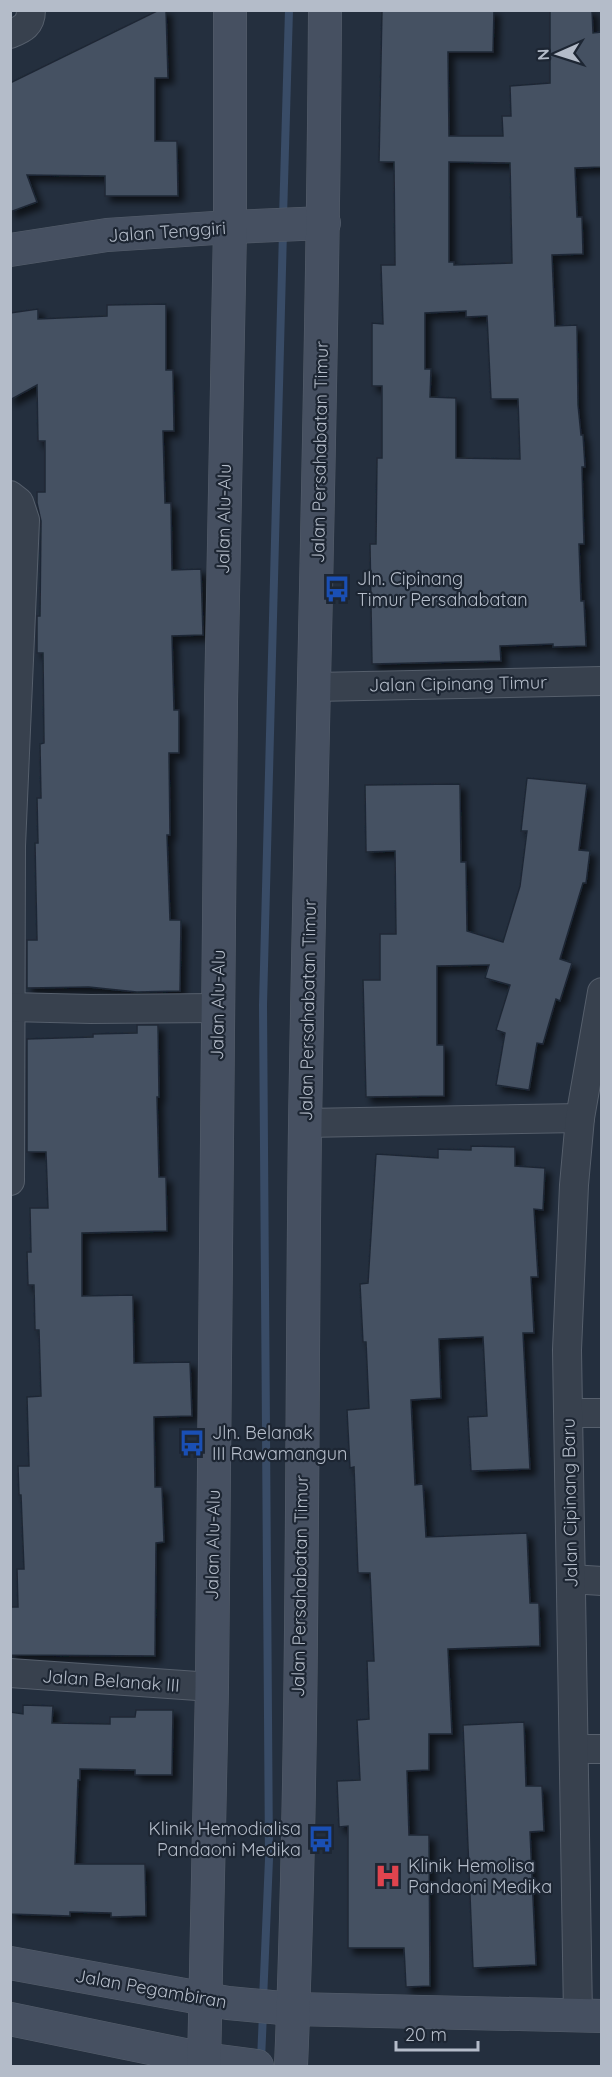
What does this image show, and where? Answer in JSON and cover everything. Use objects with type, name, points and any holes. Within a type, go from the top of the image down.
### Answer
[{"type":"street","points":[[10,34],[25,27],[31,20],[31,10]]},
{"type":"street","name":"Jalan Alu-Alu","points":[[211,2062],[217,2001],[212,1687],[221,690],[243,226],[230,10]]},
{"type":"street","name":"Jalan Persahabatan Timur","points":[[291,2067],[283,2008],[298,1854],[305,1123],[315,687],[315,224],[326,10]]},
{"type":"street","name":"Jalan Tenggiri","points":[[10,250],[107,235],[243,226],[315,224]]},
{"type":"street","points":[[10,495],[20,502],[25,520],[11,846],[10,1181]]},
{"type":"street","name":"Jalan Cipinang Timur","points":[[315,687],[602,681]]},
{"type":"street","name":"Jalan Cipinang Baru","points":[[590,2016],[588,1749],[571,1579],[569,1315],[574,1185],[580,1118],[602,992]]},
{"type":"street","points":[[11,1007],[218,1008]]},
{"type":"street","points":[[305,1123],[580,1118]]},
{"type":"street","points":[[569,1413],[602,1413]]},
{"type":"street","points":[[571,1579],[602,1581]]},
{"type":"street","name":"Jalan Belanak III","points":[[10,1673],[212,1687]]},
{"type":"street","name":"Jalan Pegambiran","points":[[10,1963],[217,2001],[283,2008],[590,2016]]},
{"type":"street","points":[[10,2019],[211,2062],[257,2067]]},
{"type":"building","points":[[159,10],[166,10],[168,78],[155,78],[155,141],[177,141],[178,196],[105,196],[105,176],[27,175],[37,202],[10,212],[10,83]]},
{"type":"building","points":[[382,10],[494,10],[493,52],[448,52],[449,136],[503,136],[502,116],[511,116],[510,86],[550,83],[550,10],[592,10],[593,33],[602,32],[602,167],[575,168],[577,217],[582,217],[583,254],[552,255],[555,326],[577,325],[578,405],[585,467],[582,467],[584,544],[579,544],[581,601],[584,601],[586,646],[553,647],[553,644],[500,646],[501,661],[372,664],[370,544],[376,544],[377,458],[382,458],[382,386],[372,386],[372,323],[383,324],[381,265],[395,265],[394,162],[379,162]],"holes":[[[449,162],[510,163],[512,263],[454,265],[454,262],[449,262]],[[466,311],[466,317],[487,316],[491,399],[518,399],[520,459],[456,458],[456,398],[430,397],[431,369],[425,369],[425,313]]]},
{"type":"building","points":[[166,304],[166,370],[173,370],[174,431],[163,431],[165,503],[171,503],[172,570],[201,569],[203,635],[172,636],[174,710],[179,710],[179,753],[169,753],[170,835],[167,835],[170,920],[181,920],[180,991],[137,992],[89,987],[27,988],[27,940],[37,940],[35,843],[38,843],[37,798],[41,798],[40,744],[44,743],[43,653],[37,653],[37,616],[40,616],[41,521],[37,492],[45,492],[45,441],[38,441],[37,385],[10,400],[10,313],[38,309],[38,319],[107,316],[107,305]]},
{"type":"building","points":[[527,778],[587,784],[579,850],[590,851],[586,883],[583,883],[560,959],[572,963],[560,1001],[556,999],[543,1044],[537,1043],[529,1090],[496,1085],[505,1033],[496,1030],[510,985],[485,978],[489,965],[437,966],[437,1045],[444,1045],[444,1096],[366,1097],[363,980],[380,980],[380,934],[396,934],[395,851],[366,852],[365,785],[460,784],[461,862],[466,862],[467,931],[503,942],[520,886],[527,831],[521,831]]},
{"type":"building","points":[[137,1025],[158,1025],[159,1177],[166,1177],[167,1231],[82,1233],[82,1296],[133,1295],[134,1363],[190,1362],[192,1416],[154,1417],[155,1487],[162,1487],[164,1542],[156,1543],[155,1656],[10,1655],[10,1607],[18,1607],[17,1569],[24,1569],[18,1466],[29,1466],[27,1397],[41,1396],[39,1330],[35,1330],[34,1285],[28,1285],[27,1252],[31,1252],[30,1208],[48,1208],[46,1152],[27,1152],[27,1039],[137,1033]]},
{"type":"building","points":[[471,1146],[515,1147],[515,1166],[545,1168],[543,1210],[534,1209],[538,1277],[531,1277],[534,1333],[523,1333],[530,1469],[471,1471],[468,1417],[487,1416],[483,1337],[439,1339],[441,1398],[411,1400],[415,1485],[423,1484],[426,1537],[527,1533],[530,1603],[539,1603],[540,1646],[448,1649],[452,1734],[429,1734],[429,1770],[407,1771],[409,1835],[429,1835],[430,1986],[406,1987],[404,1948],[348,1948],[348,1826],[339,1827],[337,1781],[360,1780],[357,1720],[369,1719],[367,1661],[374,1661],[370,1573],[358,1573],[354,1467],[350,1468],[347,1410],[369,1408],[360,1284],[368,1283],[376,1154],[438,1158],[438,1149],[471,1150]]},
{"type":"building","points":[[23,1705],[53,1706],[52,1723],[110,1724],[110,1717],[135,1717],[136,1710],[173,1710],[172,1775],[135,1775],[135,1770],[80,1769],[80,1780],[78,1780],[75,1864],[145,1864],[146,1916],[111,1917],[111,1913],[70,1912],[70,1916],[10,1914],[10,1712],[23,1714]]},
{"type":"building","points":[[524,1722],[526,1786],[542,1786],[544,1831],[530,1832],[536,1965],[473,1968],[463,1725]]},
{"type":"waterway","points":[[283,218],[289,10]]},
{"type":"waterway","points":[[263,2000],[269,1859],[263,1005],[283,231]]},
{"type":"waterway","points":[[261,2060],[263,2013]]},
{"type":"place","name":"Jln. Cipinang Timur Persahabatan","points":[[337,589]]},
{"type":"place","name":"Jln. Belanak III Rawamangun","points":[[192,1443]]},
{"type":"place","name":"Klinik Hemodialisa Pandaoni Medika","points":[[321,1839]]},
{"type":"place","name":"Klinik Hemolisa Pandaoni Medika","points":[[388,1876]]}]
